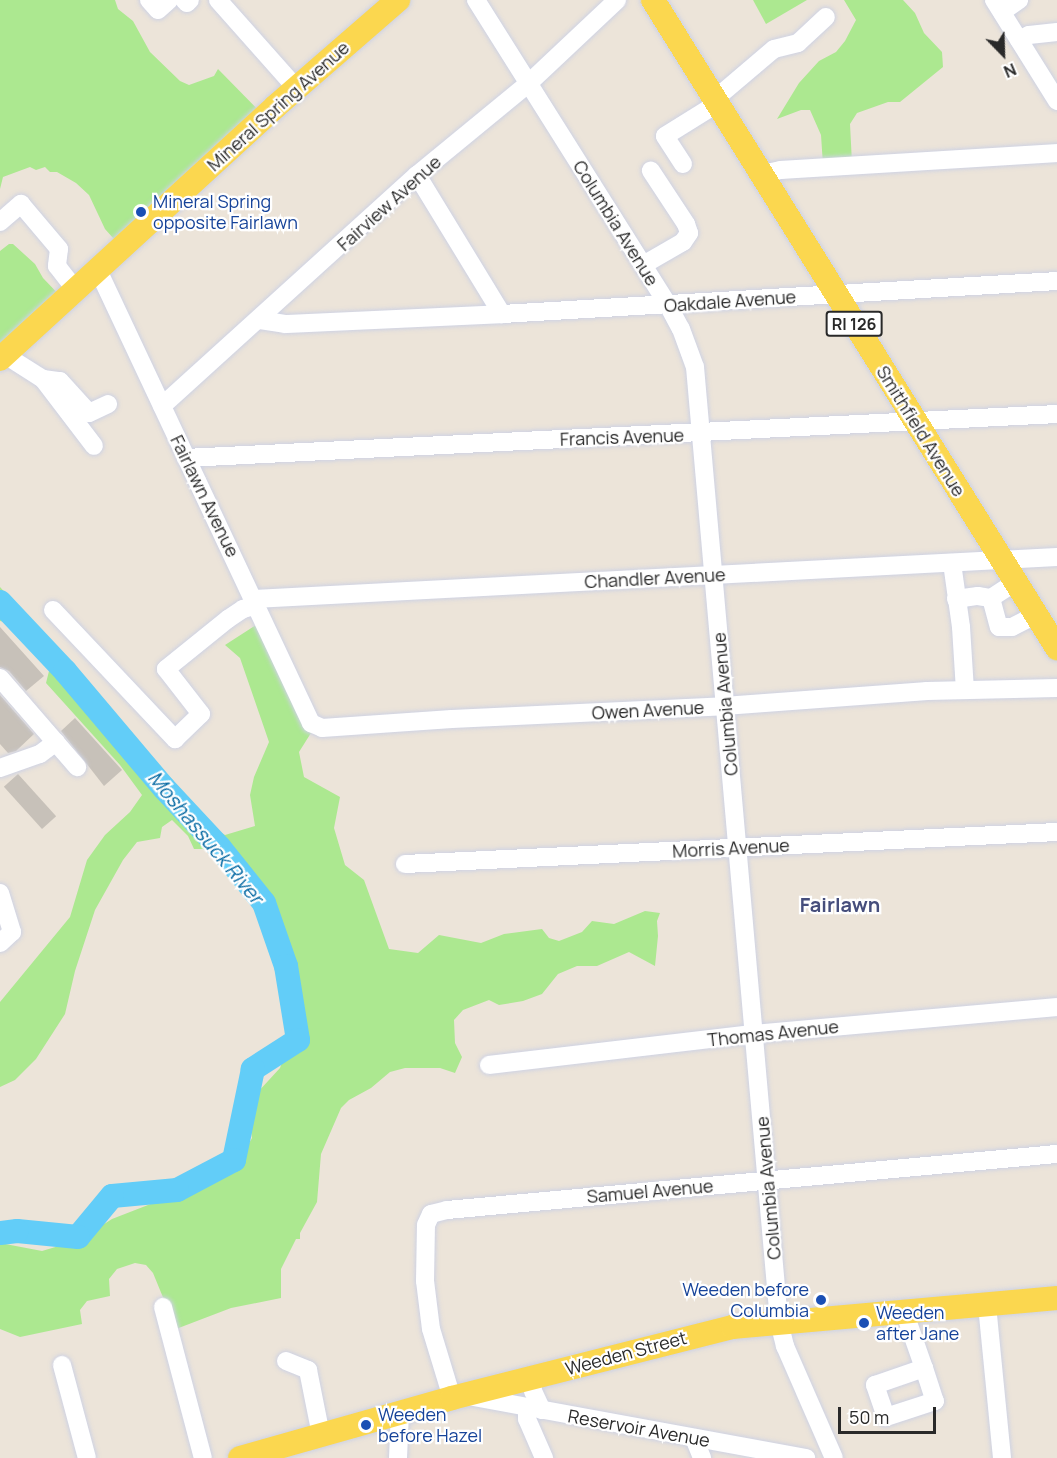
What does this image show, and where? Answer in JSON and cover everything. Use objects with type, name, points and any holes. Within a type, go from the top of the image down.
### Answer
[{"type":"main road","name":"Mineral Spring Avenue","points":[[2,357],[296,88],[398,0]]},
{"type":"main road","name":"Smithfield Avenue","points":[[653,0],[1057,648]]},
{"type":"main road","name":"Weeden Street","points":[[247,1457],[458,1397],[695,1335],[779,1322],[1057,1298]]},
{"type":"street","points":[[148,0],[158,10],[169,0]]},
{"type":"street","points":[[184,0],[187,3],[190,0]]},
{"type":"street","points":[[218,0],[296,88]]},
{"type":"street","name":"Columbia Avenue","points":[[476,0],[668,305],[681,329],[696,368],[779,1322],[785,1346],[834,1458]]},
{"type":"street","name":"Fairview Avenue","points":[[162,406],[260,320],[417,175],[529,83],[617,0]]},
{"type":"street","points":[[1019,0],[998,6],[1057,101]]},
{"type":"street","points":[[683,164],[665,136],[716,101],[774,49],[798,43],[826,17]]},
{"type":"street","points":[[1019,40],[1029,34],[1057,32]]},
{"type":"street","points":[[762,174],[781,170],[1057,153]]},
{"type":"street","points":[[643,265],[683,242],[689,233],[686,224],[651,171]]},
{"type":"street","points":[[417,175],[502,314]]},
{"type":"street","points":[[0,222],[21,204],[59,249],[57,266],[76,290]]},
{"type":"street","name":"Fairlawn Avenue","points":[[98,270],[311,723]]},
{"type":"street","name":"Oakdale Avenue","points":[[260,320],[285,324],[502,314],[1057,281]]},
{"type":"street","points":[[2,357],[43,379],[60,381],[89,413],[108,404]]},
{"type":"street","points":[[43,379],[94,446]]},
{"type":"street","name":"Francis Avenue","points":[[186,458],[703,434],[1057,414]]},
{"type":"street","name":"Chandler Avenue","points":[[255,602],[1057,557]]},
{"type":"street","points":[[952,562],[961,627],[965,690]]},
{"type":"street","points":[[956,600],[978,596],[991,598],[1016,582]]},
{"type":"street","points":[[991,598],[999,627],[1012,627],[1036,615]]},
{"type":"street","points":[[53,610],[175,738],[201,714],[166,669],[228,619],[255,602]]},
{"type":"street","points":[[0,678],[77,767]]},
{"type":"street","name":"Owen Avenue","points":[[311,723],[322,728],[965,690],[1057,688]]},
{"type":"street","points":[[0,768],[40,754],[56,742]]},
{"type":"street","name":"Morris Avenue","points":[[405,864],[1057,832]]},
{"type":"street","points":[[0,896],[12,932],[0,943]]},
{"type":"street","name":"Thomas Avenue","points":[[489,1065],[754,1034],[1057,1007]]},
{"type":"street","name":"Samuel Avenue","points":[[458,1397],[430,1329],[425,1281],[426,1225],[431,1214],[447,1210],[1057,1154]]},
{"type":"street","points":[[987,1305],[1002,1458]]},
{"type":"street","points":[[163,1307],[203,1458]]},
{"type":"street","points":[[904,1311],[924,1368]]},
{"type":"street","points":[[286,1361],[308,1370],[321,1435]]},
{"type":"street","points":[[62,1365],[87,1458]]},
{"type":"street","points":[[531,1378],[534,1408],[527,1419],[544,1458]]},
{"type":"street","name":"Reservoir Avenue","points":[[458,1397],[534,1408],[807,1458]]},
{"type":"street","points":[[398,1458],[400,1413]]},
{"type":"street","points":[[694,1438],[702,1458]]},
{"type":"green space","points":[[0,0],[115,0],[118,9],[133,21],[150,52],[180,81],[189,85],[214,76],[218,69],[266,118],[122,248],[105,229],[89,195],[76,183],[57,172],[50,172],[45,167],[36,170],[30,167],[3,177],[0,189]]},
{"type":"green space","points":[[753,0],[807,0],[766,24]]},
{"type":"green space","points":[[844,0],[903,0],[915,13],[924,33],[942,52],[943,67],[900,102],[888,102],[857,113],[850,124],[852,163],[823,165],[821,135],[810,110],[801,110],[777,119],[799,83],[819,61],[836,52],[845,41],[856,20]]},
{"type":"green space","points":[[9,244],[13,244],[35,264],[43,278],[65,301],[0,360],[0,251]]},
{"type":"green space","points":[[0,587],[217,830],[225,835],[255,826],[250,795],[254,777],[269,742],[240,658],[225,645],[262,621],[316,725],[299,752],[304,777],[340,797],[334,828],[345,865],[364,880],[389,949],[418,953],[439,935],[481,943],[504,934],[542,929],[549,938],[559,941],[582,932],[592,921],[614,924],[645,911],[660,913],[657,921],[655,966],[629,952],[597,966],[577,966],[558,974],[542,994],[523,1001],[499,1005],[489,1000],[463,1010],[454,1020],[455,1043],[462,1057],[455,1073],[440,1068],[405,1068],[390,1072],[341,1108],[321,1154],[317,1202],[300,1233],[300,1239],[296,1239],[281,1269],[281,1298],[231,1308],[176,1329],[153,1273],[146,1265],[135,1263],[117,1269],[109,1279],[110,1296],[87,1301],[80,1310],[82,1324],[20,1337],[0,1329],[0,1243],[42,1251],[79,1240],[112,1219],[233,1172],[252,1138],[247,1104],[280,1068],[292,1036],[288,991],[245,885],[223,861],[203,849],[194,849],[188,836],[172,820],[162,827],[160,838],[137,842],[123,860],[95,910],[75,971],[65,1014],[36,1059],[15,1080],[0,1087],[0,1002],[70,917],[87,860],[105,835],[130,812],[142,795],[120,765],[46,683],[51,663],[19,625],[0,621]]},
{"type":"building","points":[[0,627],[44,676],[26,691],[9,671],[0,667]]},
{"type":"building","points":[[0,695],[34,734],[16,751],[8,753],[0,744]]},
{"type":"building","points":[[75,718],[122,770],[104,786],[61,731]]},
{"type":"building","points":[[18,774],[56,816],[42,829],[4,787]]},
{"type":"waterway","name":"Moshassuck River","points":[[0,602],[65,671],[164,788],[220,848],[264,903],[286,966],[298,1040],[253,1069],[234,1160],[177,1190],[112,1196],[78,1237],[17,1231],[0,1233]]},
{"type":"place","name":"Mineral Spring opposite Fairlawn","points":[[141,212]]},
{"type":"place","name":"Weeden before Columbia","points":[[821,1300]]},
{"type":"place","name":"Weeden after Jane","points":[[864,1323]]},
{"type":"place","name":"Weeden before Hazel","points":[[366,1425]]},
{"type":"district","name":"Fairlawn","points":[[840,904]]}]
